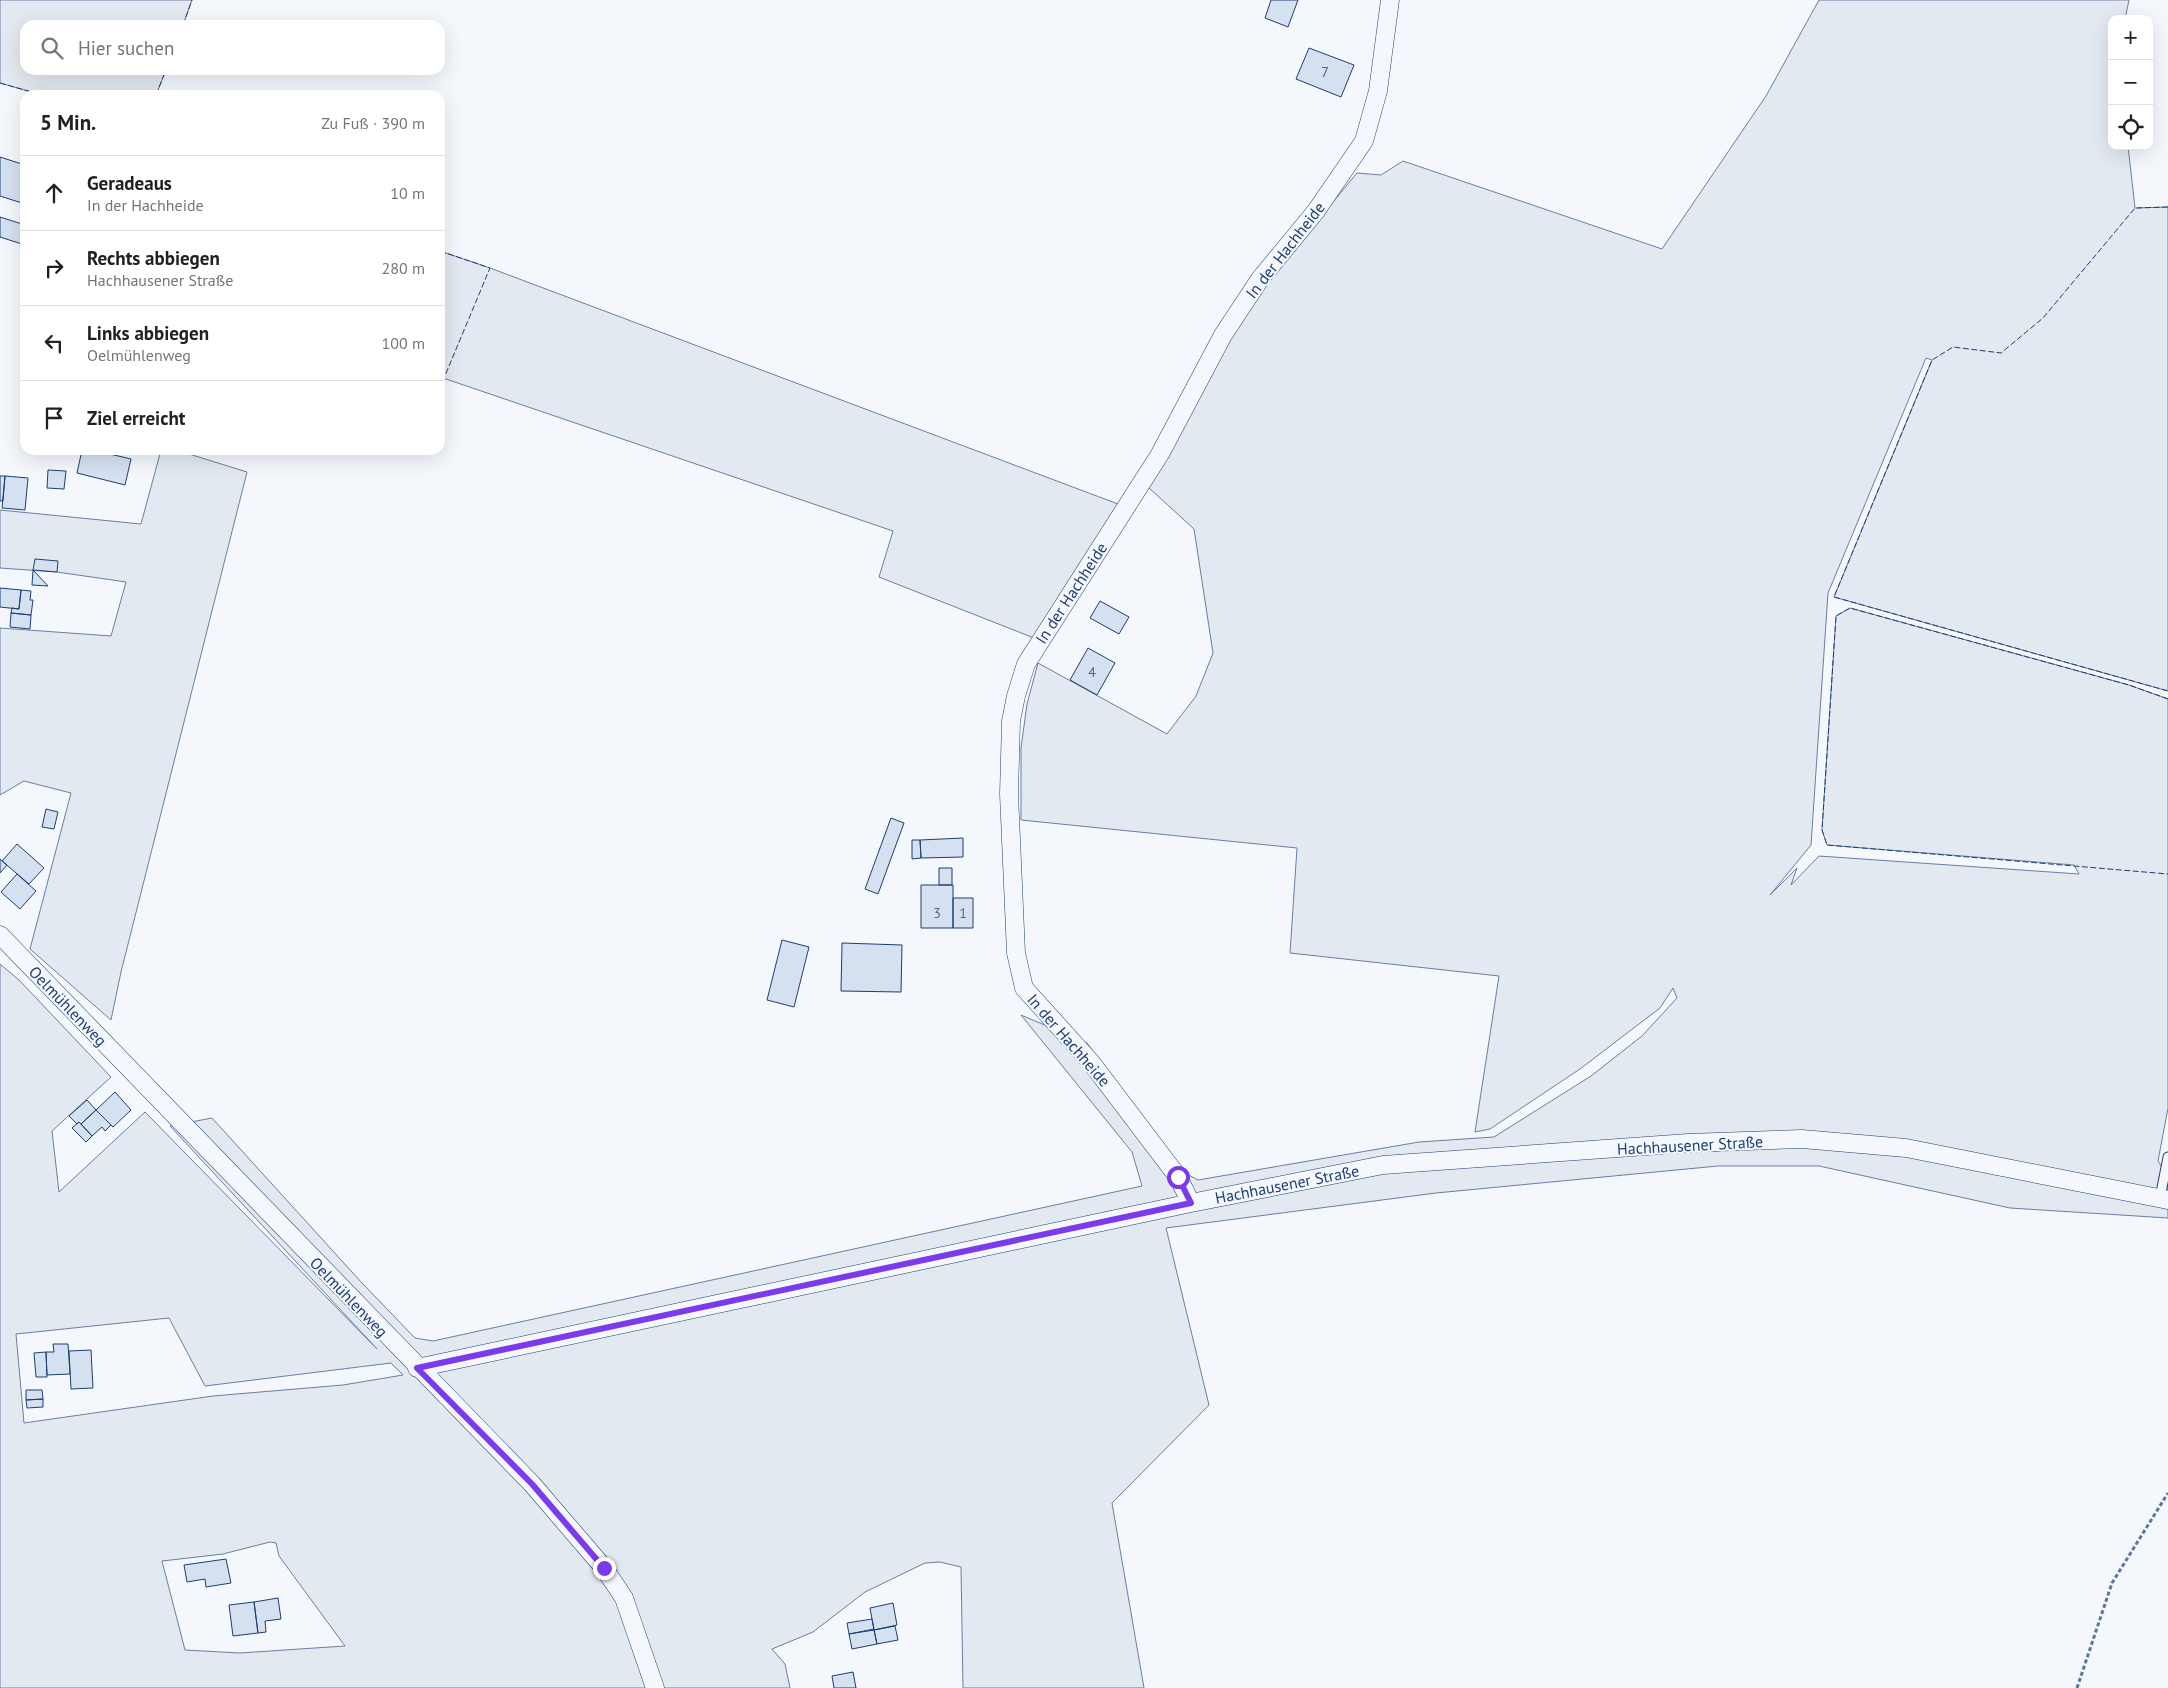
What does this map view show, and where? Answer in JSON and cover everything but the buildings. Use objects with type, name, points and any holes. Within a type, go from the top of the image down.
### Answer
[{"type":"street","name":"In der Hachheide","points":[[1191,1203],[1178,1177],[1090,1061],[1024,988],[1016,953],[1009,794],[1011,721],[1016,696],[1026,664],[1160,454],[1223,335],[1260,279],[1316,212],[1364,140],[1378,91],[1390,0]]},
{"type":"street","name":"Oelmühlenweg","points":[[0,935],[417,1368],[532,1484],[604,1568],[624,1598],[655,1688]]},
{"type":"street","name":"Hachhausener Straße","points":[[417,1368],[1191,1203],[1383,1164],[1688,1144],[1802,1139],[1906,1148],[2164,1199]]},
{"type":"lane","points":[[2164,1199],[2168,1157]]},
{"type":"path","points":[[2077,1688],[2112,1583],[2168,1493]]},
{"type":"shaded area","points":[[0,0],[192,0],[185,20],[20,20],[20,75],[164,75],[158,90],[24,90],[0,83]]},
{"type":"shaded area","points":[[1819,0],[2129,0],[2126,15],[2108,15],[2108,150],[2128,150],[2135,208],[2168,207],[2168,691],[1834,597],[1932,360],[1926,358],[1828,593],[1811,845],[1770,895],[1797,868],[1791,885],[1819,856],[2079,874],[2074,865],[1827,845],[1822,830],[1836,616],[1850,608],[2129,685],[2168,699],[2168,1108],[2158,1161],[2168,1177],[2168,1218],[2010,1208],[1819,1166],[1718,1166],[1436,1193],[1166,1228],[1209,1405],[1112,1503],[1144,1688],[963,1688],[961,1567],[940,1562],[925,1563],[865,1592],[813,1632],[772,1649],[785,1664],[790,1688],[0,1688],[0,964],[19,980],[111,1077],[52,1131],[59,1192],[145,1112],[377,1349],[170,1126],[212,1118],[362,1283],[415,1338],[433,1341],[1142,1186],[1132,1152],[1021,1015],[1087,1043],[1183,1172],[1198,1180],[1419,1142],[1494,1137],[1591,1076],[1642,1036],[1677,998],[1673,988],[1660,1008],[1580,1069],[1490,1129],[1475,1132],[1499,976],[1290,953],[1297,848],[1021,820],[1021,748],[1027,704],[1038,663],[1167,734],[1196,696],[1213,653],[1194,529],[1148,487],[1229,337],[1267,282],[1357,173],[1381,175],[1403,161],[1662,249],[1766,96]],"holes":[[[169,1318],[205,1386],[391,1363],[403,1375],[343,1385],[213,1396],[24,1423],[16,1334]],[[270,1542],[276,1543],[279,1556],[345,1646],[240,1653],[185,1650],[162,1561],[223,1554]]]},
{"type":"shaded area","points":[[445,253],[1118,504],[1034,638],[879,577],[893,531],[445,379]]},
{"type":"shaded area","points":[[160,455],[192,455],[247,472],[121,972],[111,1020],[30,949],[71,793],[24,781],[0,795],[0,628],[111,636],[126,582],[57,572],[0,568],[0,510],[141,524]]},
{"type":"fence","points":[[185,20],[192,0]]},
{"type":"fence","points":[[158,90],[164,75]]},
{"type":"fence","points":[[0,83],[24,90]]},
{"type":"fence","points":[[2168,207],[2135,208],[2043,318],[2001,353],[1953,347],[1932,360],[1834,597],[2168,691]]},
{"type":"fence","points":[[445,253],[490,268],[445,376]]},
{"type":"fence","points":[[2168,699],[2129,685],[1850,608],[1836,616],[1822,830],[1827,845],[2168,874]]},
{"type":"route","points":[[604,1568],[532,1484],[417,1368],[1191,1203],[1178,1177]]}]
